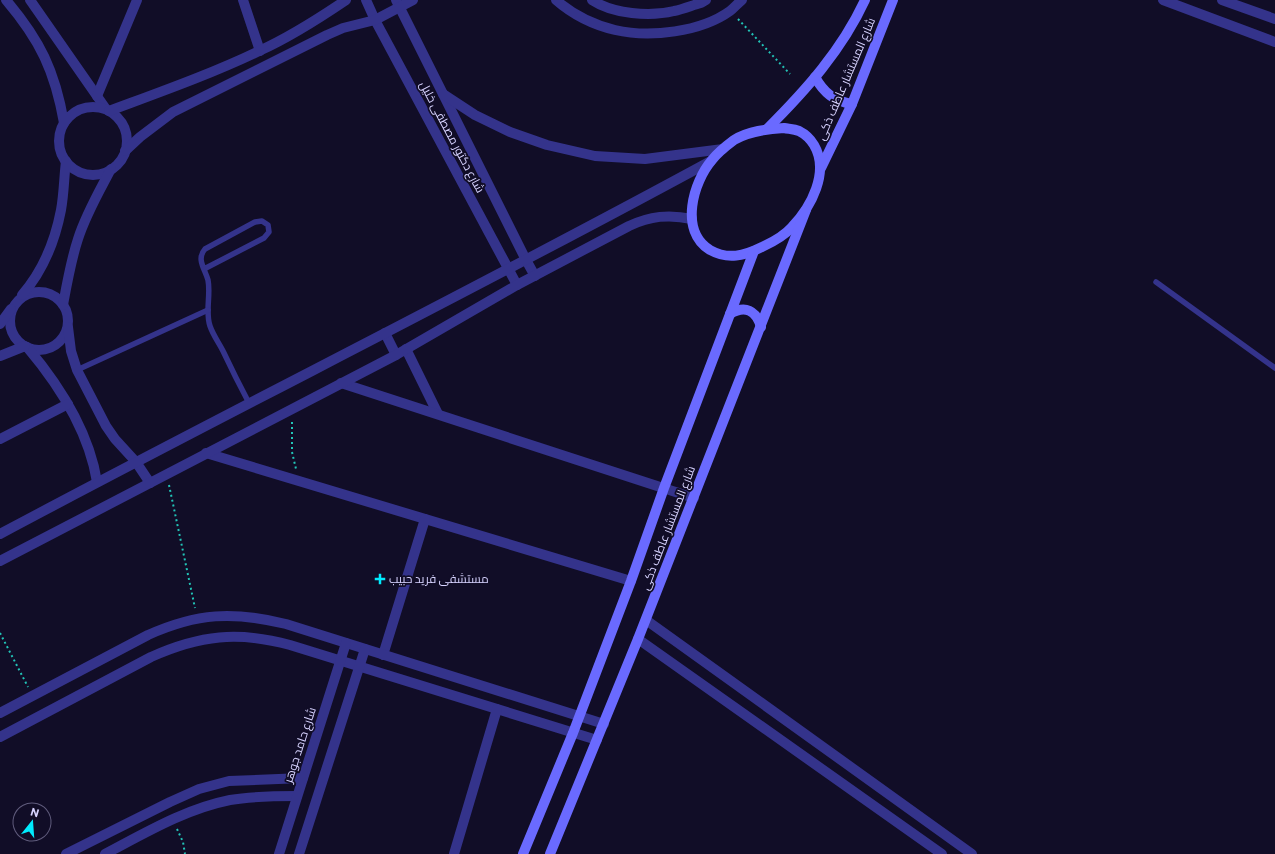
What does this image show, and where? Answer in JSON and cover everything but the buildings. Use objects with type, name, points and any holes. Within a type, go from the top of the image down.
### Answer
[{"type":"street","points":[[6,0],[30,31],[43,52],[60,98],[64,123]]},
{"type":"street","points":[[30,0],[97,96],[108,110],[118,118],[124,128],[127,139],[122,159],[111,169],[100,174],[87,174],[75,170],[66,161],[60,149],[59,135],[64,123],[72,114],[83,108],[95,107],[108,110],[160,93],[260,51],[323,16],[346,0]]},
{"type":"street","points":[[97,96],[137,0]]},
{"type":"street","points":[[243,0],[260,51]]},
{"type":"street","name":"شارع دكتور مصطفى خليل","points":[[366,0],[375,20],[517,285]]},
{"type":"street","points":[[125,151],[146,132],[173,112],[327,35],[343,28],[375,20],[398,4],[413,0]]},
{"type":"street","points":[[556,0],[588,21],[615,30],[645,34],[702,26],[730,11],[742,0]]},
{"type":"street","points":[[592,0],[621,11],[647,14],[673,11],[702,3],[706,0]]},
{"type":"street","name":"شارع المستشار عاطف ذكى","points":[[767,129],[815,77],[844,39],[865,0]]},
{"type":"street","name":"شارع المستشار عاطف ذكى","points":[[821,168],[852,104],[893,0]]},
{"type":"street","points":[[1163,0],[1275,42]]},
{"type":"street","points":[[1222,0],[1275,19]]},
{"type":"street","name":"شارع دكتور مصطفى خليل","points":[[398,4],[535,276]]},
{"type":"street","points":[[815,77],[830,96],[852,104]]},
{"type":"street","points":[[442,94],[475,115],[510,132],[547,145],[596,156],[645,159],[723,149]]},
{"type":"street","points":[[0,561],[396,355],[535,276],[640,211],[711,161],[736,139],[751,132],[767,129],[784,128],[799,131],[811,140],[819,153],[821,168],[816,190],[806,210],[792,228],[774,241],[754,251],[743,256],[731,257],[719,254],[709,249],[700,240],[694,230],[692,219],[696,190],[702,175],[711,161]]},
{"type":"street","points":[[0,324],[16,302],[33,283],[55,235],[61,210],[66,161]]},
{"type":"street","points":[[63,305],[71,262],[78,238],[88,214],[111,169]]},
{"type":"street","name":"شارع المستشار عاطف ذكى","points":[[550,854],[646,620],[806,210]]},
{"type":"street","points":[[0,534],[97,482],[526,260],[640,211],[692,219]]},
{"type":"street","name":"شارع المستشار عاطف ذكى","points":[[523,854],[573,732],[631,581],[664,488],[754,251]]},
{"type":"street","points":[[97,482],[95,466],[90,451],[68,404],[48,372],[12,333],[10,315],[16,302],[32,292],[47,293],[56,298],[63,305],[66,311],[71,351],[77,370],[106,426],[115,439],[136,462],[150,483]]},
{"type":"street","points":[[730,314],[736,310],[743,309],[749,311],[755,314],[759,320],[760,327]]},
{"type":"street","points":[[0,356],[26,347],[35,350],[53,346],[60,341],[65,334],[67,325]]},
{"type":"street","points":[[385,333],[396,355]]},
{"type":"street","points":[[406,349],[438,414]]},
{"type":"street","points":[[340,383],[694,498]]},
{"type":"street","points":[[0,439],[68,404]]},
{"type":"street","points":[[206,453],[631,581]]},
{"type":"street","points":[[383,655],[425,519]]},
{"type":"street","points":[[0,713],[163,628],[197,618],[241,616],[286,624],[604,724]]},
{"type":"street","points":[[646,620],[972,854]]},
{"type":"street","points":[[0,737],[151,657],[189,642],[230,636],[271,640],[290,645],[597,740]]},
{"type":"street","points":[[638,639],[942,854]]},
{"type":"street","name":"شارع حامد جوهر","points":[[279,854],[346,643]]},
{"type":"street","points":[[299,854],[365,649]]},
{"type":"street","points":[[454,854],[497,709]]},
{"type":"street","points":[[66,854],[199,789],[229,781],[303,778]]},
{"type":"street","points":[[105,854],[172,818],[200,808],[230,800],[262,796],[297,796]]},
{"type":"lane","points":[[204,269],[264,238],[269,232],[266,222],[258,221],[205,248],[201,254],[201,258],[204,269],[208,280],[210,295],[208,310],[210,326],[249,403]]},
{"type":"lane","points":[[1156,282],[1275,368]]},
{"type":"lane","points":[[77,370],[208,310]]},
{"type":"path","points":[[730,11],[790,74]]},
{"type":"path","points":[[294,407],[292,422],[292,452],[300,481]]},
{"type":"path","points":[[166,474],[197,618]]},
{"type":"path","points":[[0,633],[33,696]]},
{"type":"path","points":[[172,818],[183,842],[185,854]]},
{"type":"place","name":"مستشفى فريد حبيب","points":[[380,579]]}]
